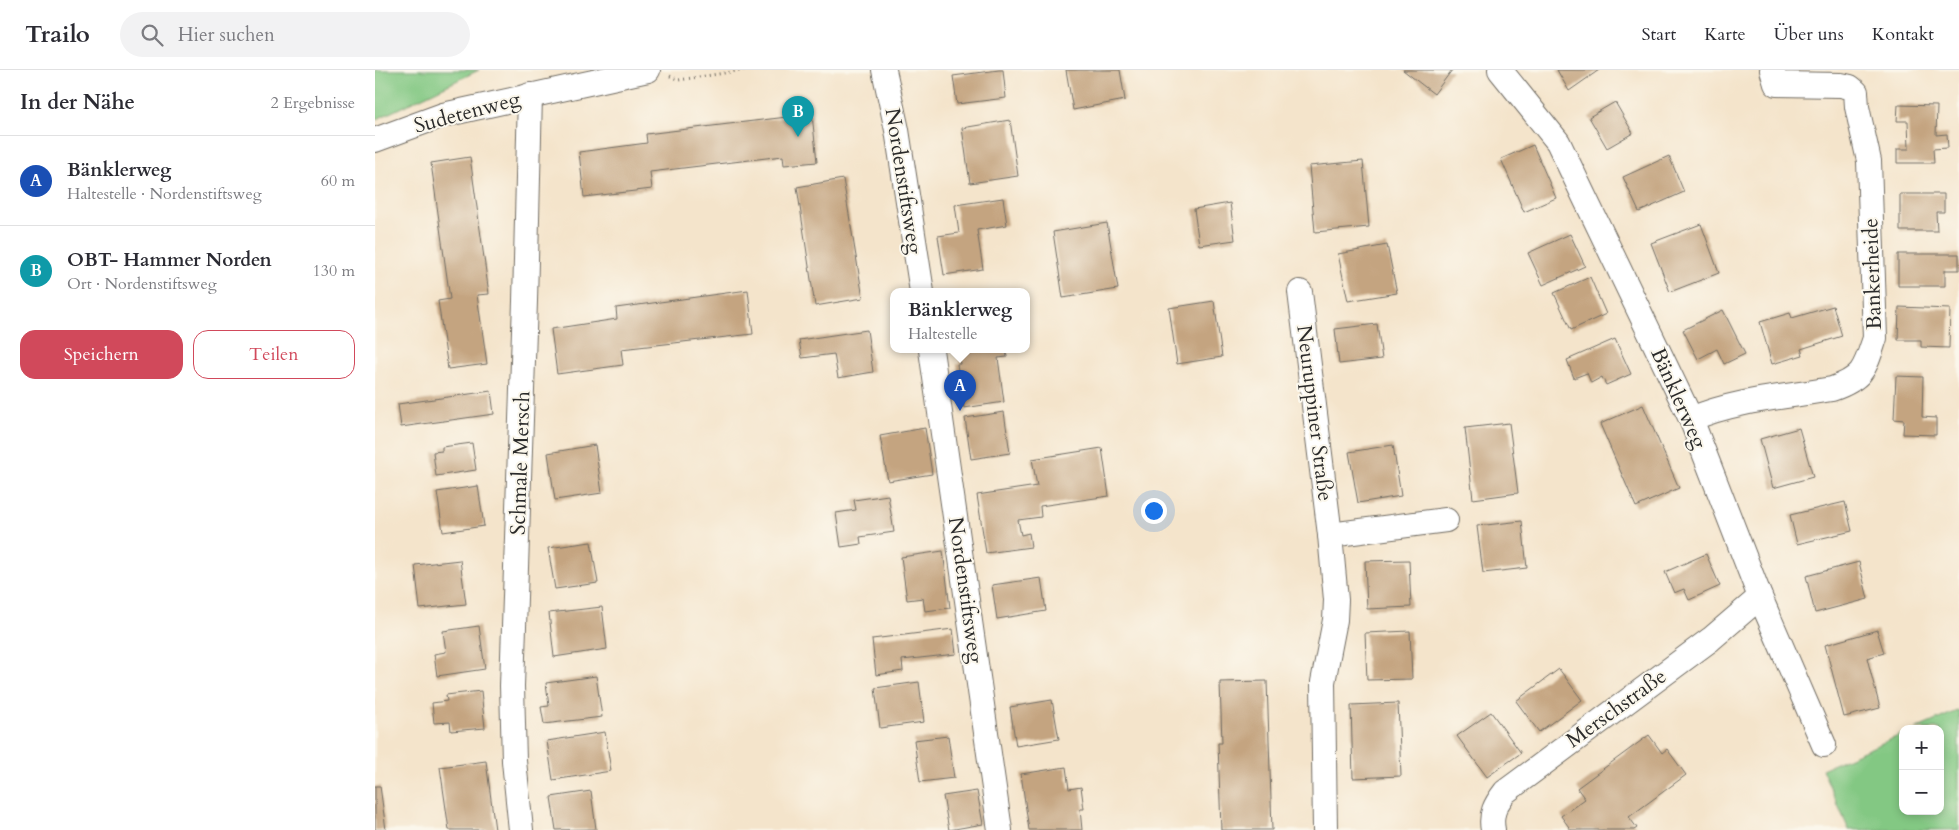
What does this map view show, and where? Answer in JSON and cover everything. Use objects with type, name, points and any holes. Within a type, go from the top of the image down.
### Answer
[{"type":"street","name":"Nordenstiftsweg","points":[[884,70],[897,130],[921,288]]},
{"type":"street","name":"Bänklerweg","points":[[1500,70],[1558,142],[1691,419],[1760,597],[1824,745]]},
{"type":"street","name":"Bankerheide","points":[[1691,419],[1710,411],[1730,406],[1823,391],[1845,385],[1855,379],[1868,362],[1875,338],[1869,161],[1855,92],[1850,87],[1841,85],[1776,84],[1772,70]]},
{"type":"street","name":"Sudetenweg","points":[[375,140],[443,115],[529,95],[656,72]]},
{"type":"street","name":"Schmale Mersch","points":[[521,830],[514,761],[512,686],[525,300],[529,95]]},
{"type":"street","name":"Neuruppiner Straße","points":[[1300,292],[1330,535],[1335,600],[1335,620],[1323,682],[1325,830]]},
{"type":"street","name":"Nordenstiftsweg","points":[[931,353],[1000,830]]},
{"type":"street","points":[[1330,535],[1446,520]]},
{"type":"street","name":"Merschstraße","points":[[1493,830],[1491,820],[1495,806],[1505,792],[1711,639],[1760,597]]},
{"type":"path","points":[[656,72],[679,80],[744,70]]},
{"type":"green space","points":[[375,70],[479,70],[375,120]]},
{"type":"green space","points":[[1959,710],[1959,830],[1849,830],[1822,769],[1899,736],[1899,815],[1944,815],[1944,725],[1925,725]]},
{"type":"building","points":[[1003,70],[1006,98],[957,104],[953,76]]},
{"type":"building","points":[[1066,70],[1120,70],[1125,100],[1073,110]]},
{"type":"building","points":[[1403,70],[1452,70],[1434,94]]},
{"type":"building","points":[[1557,70],[1599,70],[1569,91]]},
{"type":"building","points":[[1615,102],[1633,133],[1607,148],[1589,117]]},
{"type":"building","points":[[1898,105],[1937,106],[1936,135],[1947,134],[1948,148],[1933,149],[1934,163],[1897,163],[1897,149],[1909,149],[1908,121],[1897,121]]},
{"type":"building","points":[[812,114],[817,162],[784,165],[783,156],[650,172],[652,189],[584,197],[579,152],[647,143],[646,134]]},
{"type":"building","points":[[1010,120],[1018,176],[970,183],[962,128]]},
{"type":"building","points":[[1533,145],[1556,198],[1524,212],[1501,159]]},
{"type":"building","points":[[1669,156],[1684,192],[1639,212],[1623,177]]},
{"type":"building","points":[[470,157],[489,294],[477,295],[487,364],[448,369],[438,301],[450,299],[431,163]]},
{"type":"building","points":[[1363,161],[1369,227],[1315,232],[1309,166]]},
{"type":"building","points":[[843,179],[863,298],[815,306],[797,187]]},
{"type":"building","points":[[1900,194],[1944,194],[1944,212],[1936,212],[1937,231],[1900,231]]},
{"type":"building","points":[[1003,198],[1007,225],[977,230],[983,269],[944,275],[938,236],[959,233],[955,205]]},
{"type":"building","points":[[1230,203],[1235,240],[1199,245],[1194,209]]},
{"type":"building","points":[[1107,223],[1118,289],[1063,298],[1053,232]]},
{"type":"building","points":[[1701,224],[1719,273],[1670,292],[1651,243]]},
{"type":"building","points":[[1570,234],[1585,266],[1543,285],[1528,253]]},
{"type":"building","points":[[1387,245],[1397,293],[1348,301],[1338,254]]},
{"type":"building","points":[[1898,254],[1959,254],[1959,270],[1945,270],[1945,286],[1898,286]]},
{"type":"building","points":[[1590,277],[1606,314],[1571,330],[1554,293]]},
{"type":"building","points":[[748,290],[753,334],[621,349],[623,365],[557,374],[551,329],[617,319],[616,308]]},
{"type":"building","points":[[1214,301],[1222,357],[1177,364],[1169,308]]},
{"type":"building","points":[[1833,306],[1842,336],[1801,349],[1803,355],[1772,364],[1760,322],[1790,313],[1792,318]]},
{"type":"building","points":[[1899,307],[1950,309],[1949,348],[1921,347],[1921,340],[1898,340]]},
{"type":"building","points":[[1723,310],[1745,354],[1724,364],[1717,349],[1698,359],[1683,330]]},
{"type":"building","points":[[1377,324],[1382,359],[1339,364],[1335,329]]},
{"type":"building","points":[[867,330],[873,372],[838,378],[834,354],[802,358],[799,340]]},
{"type":"building","points":[[1615,339],[1631,374],[1606,385],[1602,377],[1591,383],[1587,373],[1574,378],[1567,360]]},
{"type":"building","points":[[958,353],[1006,353],[1007,357],[998,358],[1004,402],[964,408],[957,364],[960,364]]},
{"type":"building","points":[[1896,376],[1923,377],[1922,417],[1936,418],[1936,435],[1903,434],[1904,420],[1894,419]]},
{"type":"building","points":[[491,391],[494,414],[401,427],[398,404]]},
{"type":"building","points":[[1643,405],[1679,488],[1636,507],[1600,424]]},
{"type":"building","points":[[1004,412],[1010,453],[971,459],[965,418]]},
{"type":"building","points":[[1509,423],[1518,493],[1473,499],[1465,428]]},
{"type":"building","points":[[925,428],[932,474],[888,481],[880,436]]},
{"type":"building","points":[[1799,428],[1813,477],[1773,488],[1760,439]]},
{"type":"building","points":[[472,443],[476,470],[436,476],[433,452],[442,451],[442,447]]},
{"type":"building","points":[[595,445],[602,493],[555,500],[548,453]]},
{"type":"building","points":[[1393,445],[1401,496],[1358,503],[1349,452]]},
{"type":"building","points":[[1102,448],[1109,496],[1040,506],[1041,517],[1018,520],[1021,535],[1029,533],[1031,547],[986,553],[977,495],[1037,486],[1032,459]]},
{"type":"building","points":[[478,486],[484,526],[443,532],[437,492]]},
{"type":"building","points":[[888,495],[894,532],[860,537],[861,544],[841,547],[836,513],[856,510],[854,500]]},
{"type":"building","points":[[1845,502],[1852,531],[1797,544],[1790,515]]},
{"type":"building","points":[[1522,521],[1527,568],[1483,573],[1477,526]]},
{"type":"building","points":[[591,542],[598,583],[555,589],[548,548]]},
{"type":"building","points":[[943,551],[950,608],[925,611],[923,598],[907,600],[901,557]]},
{"type":"building","points":[[1706,554],[1720,586],[1689,600],[1684,589],[1674,593],[1665,572]]},
{"type":"building","points":[[460,560],[466,604],[420,609],[415,565]]},
{"type":"building","points":[[1409,560],[1411,607],[1367,609],[1365,561]]},
{"type":"building","points":[[1859,562],[1868,599],[1815,613],[1806,576]]},
{"type":"building","points":[[1041,578],[1046,611],[997,619],[992,585]]},
{"type":"building","points":[[602,607],[607,649],[554,657],[549,613]]},
{"type":"building","points":[[479,626],[485,669],[437,676],[434,654],[446,652],[443,631]]},
{"type":"building","points":[[953,629],[956,654],[902,660],[903,671],[876,675],[872,639]]},
{"type":"building","points":[[1877,630],[1884,653],[1867,658],[1880,708],[1844,717],[1825,645]]},
{"type":"building","points":[[1410,631],[1412,679],[1367,680],[1365,633]]},
{"type":"building","points":[[1559,669],[1582,700],[1539,732],[1516,701]]},
{"type":"building","points":[[596,676],[602,717],[544,724],[541,707],[549,706],[546,683]]},
{"type":"building","points":[[1267,681],[1272,830],[1221,830],[1218,743],[1222,743],[1220,682]]},
{"type":"building","points":[[919,682],[924,722],[880,728],[875,688]]},
{"type":"building","points":[[481,691],[485,728],[451,731],[450,722],[434,723],[432,703],[447,701],[446,695]]},
{"type":"building","points":[[1052,700],[1059,739],[1016,746],[1010,707]]},
{"type":"building","points":[[1398,703],[1401,776],[1353,778],[1351,705]]},
{"type":"building","points":[[1491,712],[1521,753],[1487,777],[1457,736]]},
{"type":"building","points":[[605,732],[611,771],[553,780],[547,741]]},
{"type":"building","points":[[1649,735],[1662,753],[1667,749],[1686,775],[1629,817],[1637,828],[1634,830],[1571,830],[1561,816],[1585,799],[1577,788]]},
{"type":"building","points":[[948,736],[954,778],[920,782],[914,740]]},
{"type":"building","points":[[486,761],[495,830],[449,830],[440,767]]},
{"type":"building","points":[[1066,767],[1069,789],[1081,787],[1084,809],[1080,809],[1082,830],[1029,830],[1021,774]]},
{"type":"building","points":[[375,786],[380,786],[386,830],[375,830]]},
{"type":"building","points":[[591,791],[596,829],[556,830],[551,797]]},
{"type":"building","points":[[977,791],[983,824],[949,830],[943,796]]},
{"type":"place","name":"OBT- Hammer Norden","points":[[798,137]]},
{"type":"place","name":"Bänklerweg","points":[[960,411]]}]
